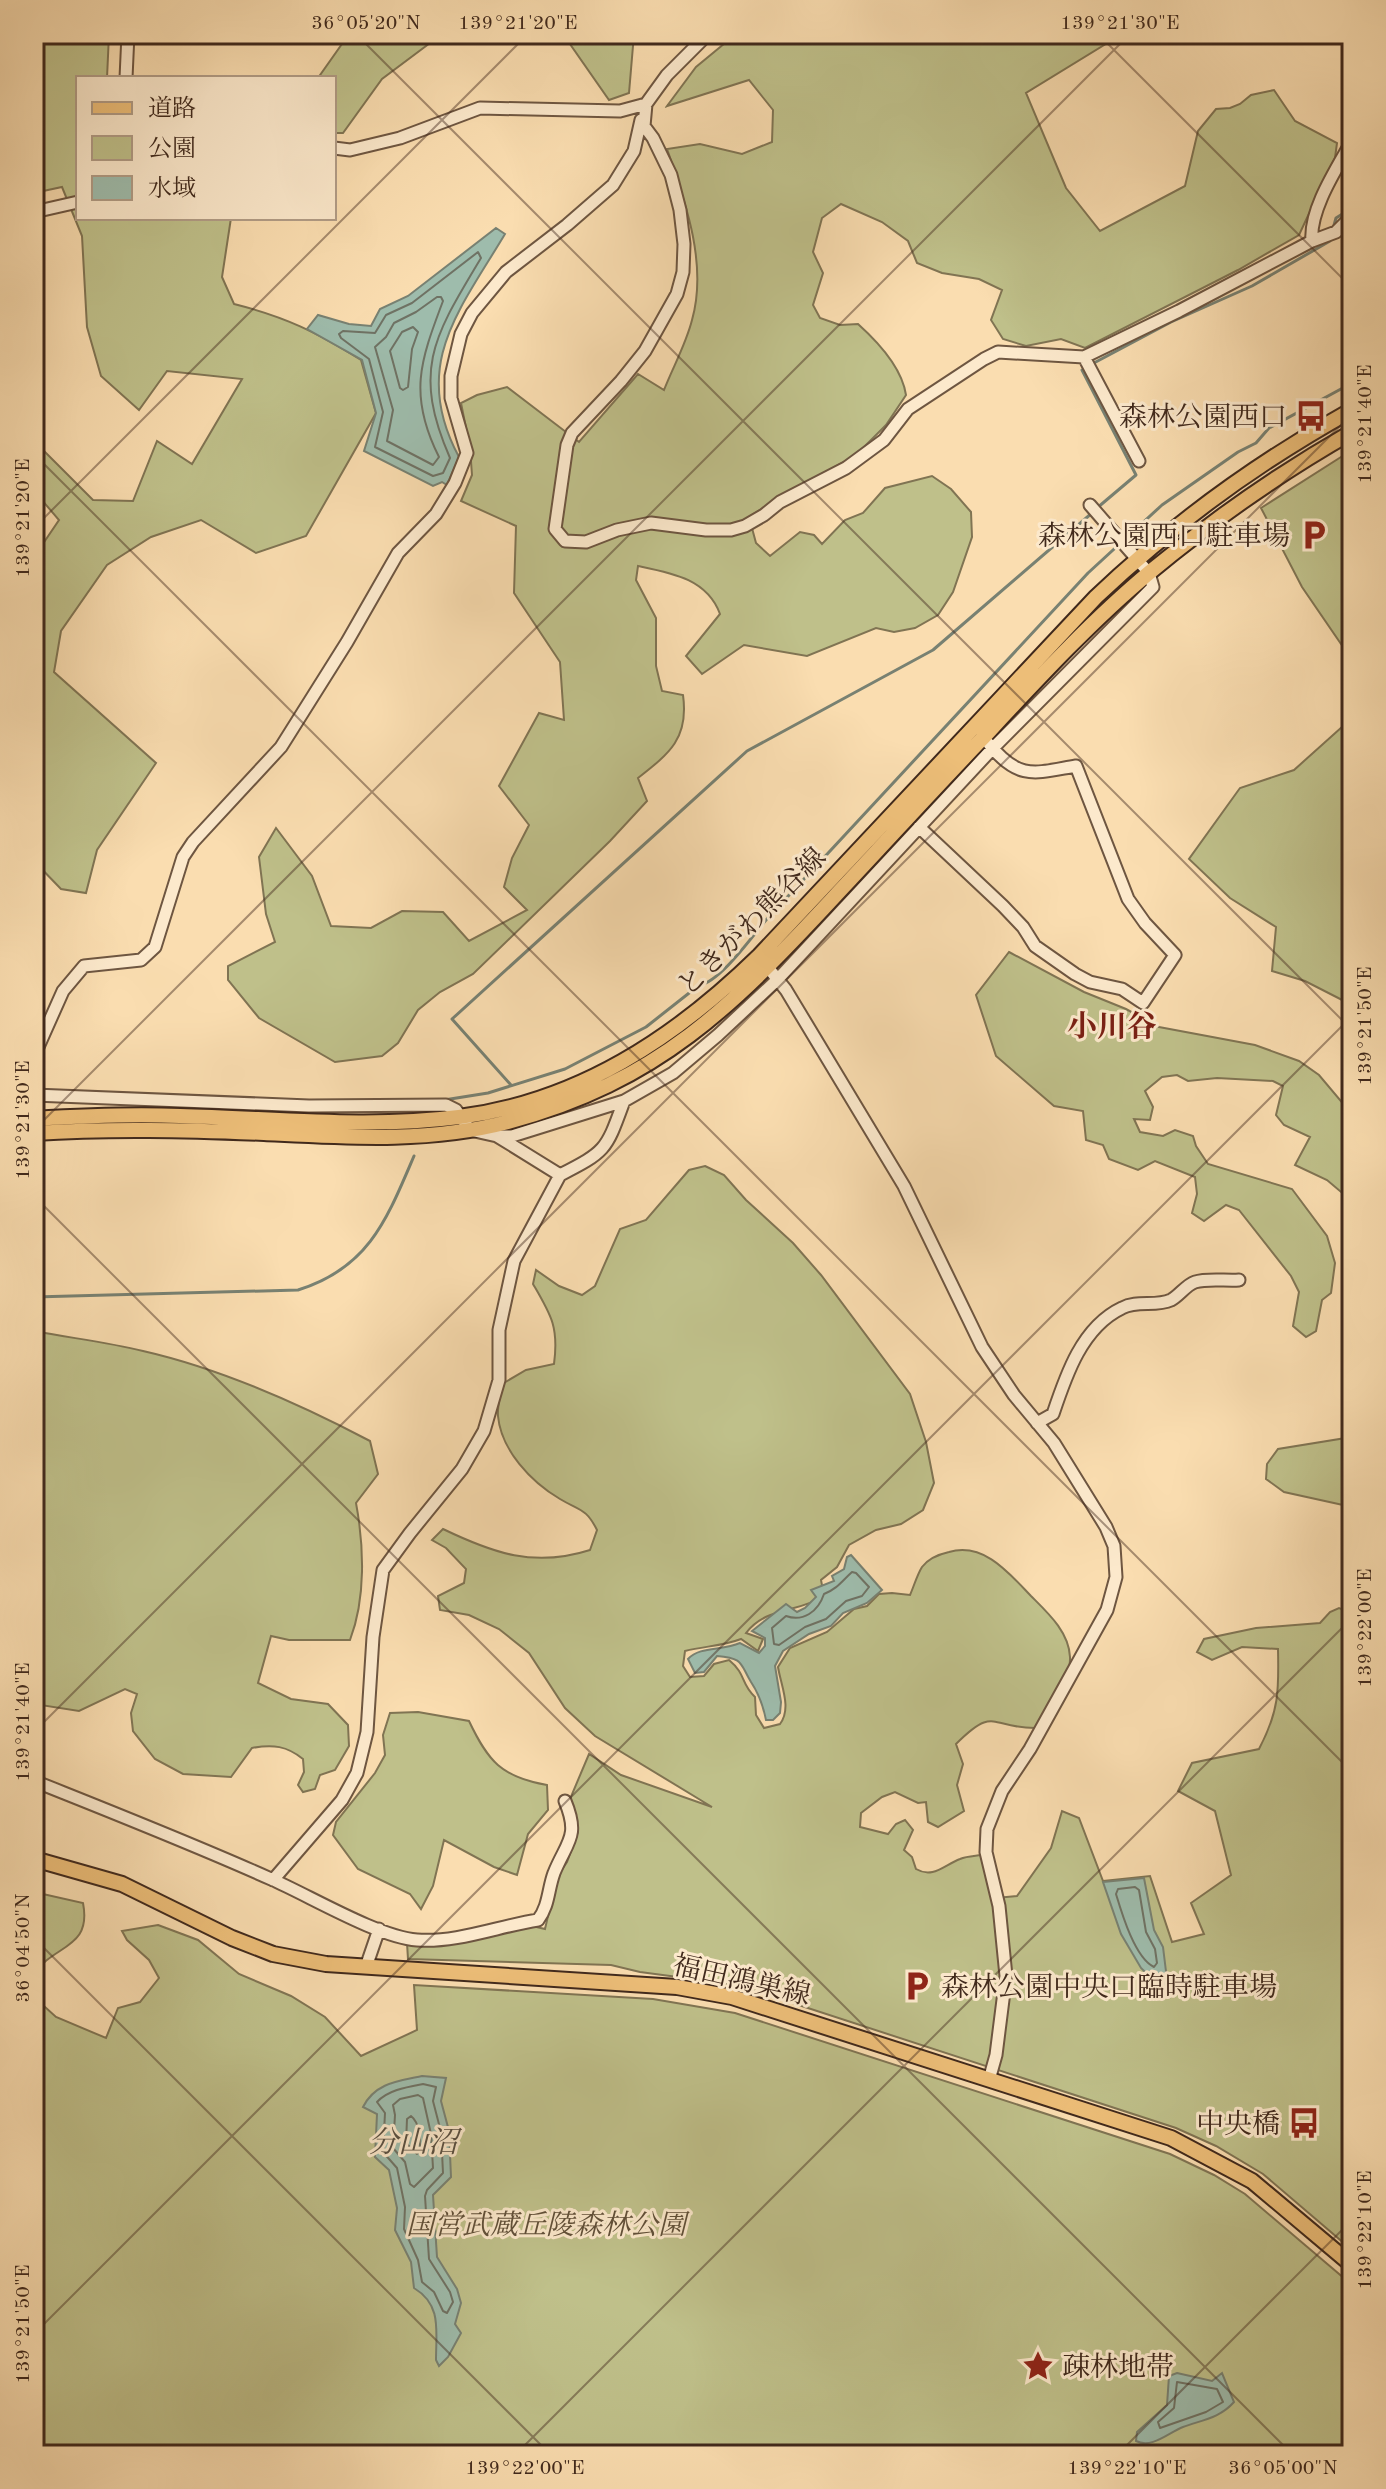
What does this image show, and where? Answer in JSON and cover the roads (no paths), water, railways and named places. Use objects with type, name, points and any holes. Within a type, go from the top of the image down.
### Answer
[{"type":"main road","name":"ときがわ熊谷線","points":[[769,967],[1096,597],[1188,515],[1254,469],[1352,410]]},
{"type":"main road","name":"ときがわ熊谷線","points":[[34,1133],[98,1129],[339,1137],[428,1135],[446,1126],[548,1095],[619,1064],[769,967],[988,743],[1109,609],[1149,573],[1263,486],[1352,432]]},
{"type":"main road","name":"ときがわ熊谷線","points":[[34,1119],[177,1116],[446,1126]]},
{"type":"main road","name":"福田鴻巣線","points":[[34,1859],[122,1884],[232,1938],[273,1954],[326,1964],[677,1987],[732,1997],[1171,2138],[1252,2181],[1352,2265]]},
{"type":"street","points":[[126,76],[128,34]]},
{"type":"street","points":[[34,1056],[63,991],[84,966],[141,960],[155,947],[183,857],[193,842],[281,747],[398,553],[436,514],[445,500],[464,466],[467,453],[451,398],[454,360],[461,334],[485,295],[506,272],[613,185],[634,151],[646,104],[667,75],[708,34]]},
{"type":"street","points":[[336,148],[350,150],[400,138],[480,108],[620,111],[646,104]]},
{"type":"street","points":[[646,104],[644,126],[671,175],[680,210],[683,272],[677,294],[645,351],[572,433],[567,445],[555,529],[565,541],[586,542],[617,530],[651,523],[731,530],[745,526],[780,502],[859,459],[884,440],[908,409],[984,359],[998,352],[1084,357],[1312,241],[1336,232],[1352,216]]},
{"type":"street","points":[[1312,241],[1311,229],[1325,191],[1352,141]]},
{"type":"street","points":[[34,212],[76,202]]},
{"type":"street","points":[[1084,357],[1139,461]]},
{"type":"street","points":[[1090,505],[1149,573]]},
{"type":"street","points":[[497,1136],[512,1136],[624,1101],[673,1073],[769,967],[919,827],[988,743],[1014,767],[1029,774],[1076,766],[1128,899],[1145,923],[1175,955],[1143,1003],[1122,989],[1090,982],[1035,946],[1023,927],[1003,906],[919,827]]},
{"type":"street","points":[[769,967],[904,1186],[982,1347],[1014,1395],[1064,1458],[1106,1527],[1114,1546],[1116,1577],[1107,1610],[1083,1658],[1002,1791],[987,1829],[986,1852],[999,1906],[1006,1976],[996,2055],[989,2080]]},
{"type":"street","points":[[34,1095],[322,1107],[446,1105],[456,1110],[464,1121],[497,1136],[560,1175]]},
{"type":"street","points":[[273,1880],[342,1800],[357,1773],[366,1742],[373,1637],[383,1570],[462,1469],[484,1431],[499,1380],[499,1330],[514,1261],[560,1175],[594,1158],[609,1141],[624,1101]]},
{"type":"street","points":[[1037,1423],[1053,1414],[1066,1373],[1097,1326],[1110,1315],[1134,1304],[1169,1301],[1195,1282],[1239,1280]]},
{"type":"street","points":[[34,1781],[216,1854],[379,1929],[417,1940],[460,1936],[538,1920],[545,1911],[554,1873],[568,1848],[573,1821],[565,1801]]},
{"type":"street","points":[[366,1967],[379,1929]]},
{"type":"water","points":[[496,228],[505,234],[457,314],[446,340],[440,367],[439,395],[445,424],[459,457],[447,485],[442,482],[433,486],[364,451],[376,413],[362,360],[307,329],[318,315],[349,324],[371,326],[380,309],[408,296]]},
{"type":"water","points":[[851,1555],[882,1590],[867,1603],[843,1613],[831,1626],[809,1634],[783,1651],[775,1666],[780,1713],[773,1720],[766,1720],[756,1691],[737,1660],[717,1656],[704,1672],[695,1673],[688,1659],[705,1650],[740,1643],[759,1653],[765,1646],[765,1638],[752,1631],[786,1604],[797,1612],[805,1608],[816,1597],[811,1590],[834,1581],[832,1576],[844,1569],[847,1557]]},
{"type":"water","points":[[1144,1878],[1154,1930],[1163,1947],[1169,1996],[1141,1968],[1121,1934],[1103,1882]]},
{"type":"water","name":"分山沼","points":[[422,2076],[446,2078],[441,2101],[449,2131],[451,2177],[433,2195],[437,2257],[457,2289],[461,2303],[455,2324],[461,2333],[448,2357],[439,2366],[436,2360],[436,2319],[429,2302],[414,2288],[411,2262],[395,2230],[397,2208],[389,2170],[375,2157],[377,2114],[363,2107],[381,2088]]},
{"type":"water","points":[[1177,2373],[1212,2381],[1222,2373],[1234,2402],[1217,2415],[1154,2442],[1136,2441],[1137,2432],[1167,2405],[1169,2376]]},
{"type":"waterway","points":[[1333,229],[1336,218],[1344,213],[1352,200]]},
{"type":"waterway","points":[[1092,364],[1171,322],[1252,286],[1330,241],[1331,236]]},
{"type":"waterway","points":[[1086,368],[1082,370],[1136,475],[1097,508]]},
{"type":"waterway","points":[[444,1100],[488,1093],[565,1069],[646,1027],[698,986],[716,976],[1088,573],[1162,505],[1256,443],[1269,428],[1352,383]]},
{"type":"waterway","points":[[511,1085],[452,1019],[747,751],[933,650],[1092,513]]},
{"type":"waterway","points":[[34,1297],[298,1290],[322,1281],[359,1255],[384,1220],[414,1156]]},
{"type":"place","name":"森林公園西口","points":[[1311,416]]},
{"type":"place","name":"森林公園西口駐車場","points":[[1314,535]]},
{"type":"place","name":"森林公園中央口臨時駐車場","points":[[917,1986]]},
{"type":"place","name":"中央橋","points":[[1304,2123]]},
{"type":"place","name":"疎林地帯","points":[[1038,2366]]},
{"type":"district","name":"小川谷","points":[[1112,1026]]},
{"type":"park label","name":"国営武蔵丘陵森林公園","points":[[546,2224]]}]
